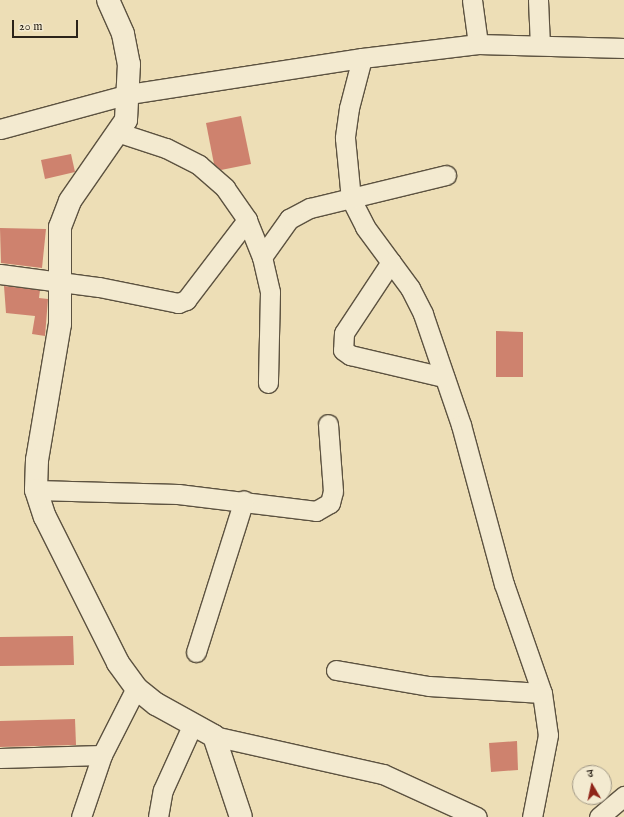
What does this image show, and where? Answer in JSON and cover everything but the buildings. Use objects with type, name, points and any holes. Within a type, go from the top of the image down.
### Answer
[{"type":"street","points":[[108,0],[123,34],[129,64],[126,113],[70,201],[60,227],[60,324],[37,460],[36,490],[55,538],[118,663],[136,688],[214,736],[383,774],[477,817]]},
{"type":"street","points":[[472,0],[478,44]]},
{"type":"street","points":[[538,0],[540,45]]},
{"type":"street","points":[[0,129],[126,113],[362,58],[478,44],[624,48]]},
{"type":"street","points":[[362,58],[349,108],[345,138],[351,199],[365,227],[391,262],[423,314],[444,377],[462,424],[504,584],[542,693],[548,735],[532,817]]},
{"type":"street","points":[[126,113],[166,148],[199,165],[225,188],[247,220],[262,256],[270,292],[268,383]]},
{"type":"street","points":[[262,256],[289,219],[310,208],[446,175]]},
{"type":"street","points":[[0,274],[60,281],[178,303],[189,296],[247,220]]},
{"type":"street","points":[[391,262],[344,333],[343,350],[350,355],[444,377]]},
{"type":"street","points":[[36,490],[118,490],[244,500],[324,509],[333,491],[328,424]]},
{"type":"street","points":[[196,652],[244,500]]},
{"type":"street","points":[[336,670],[429,686],[542,693]]},
{"type":"street","points":[[81,817],[102,755],[136,688]]},
{"type":"street","points":[[158,817],[163,790],[193,724]]},
{"type":"street","points":[[214,736],[242,817]]},
{"type":"street","points":[[0,758],[102,755]]},
{"type":"street","points":[[599,817],[624,796]]}]
